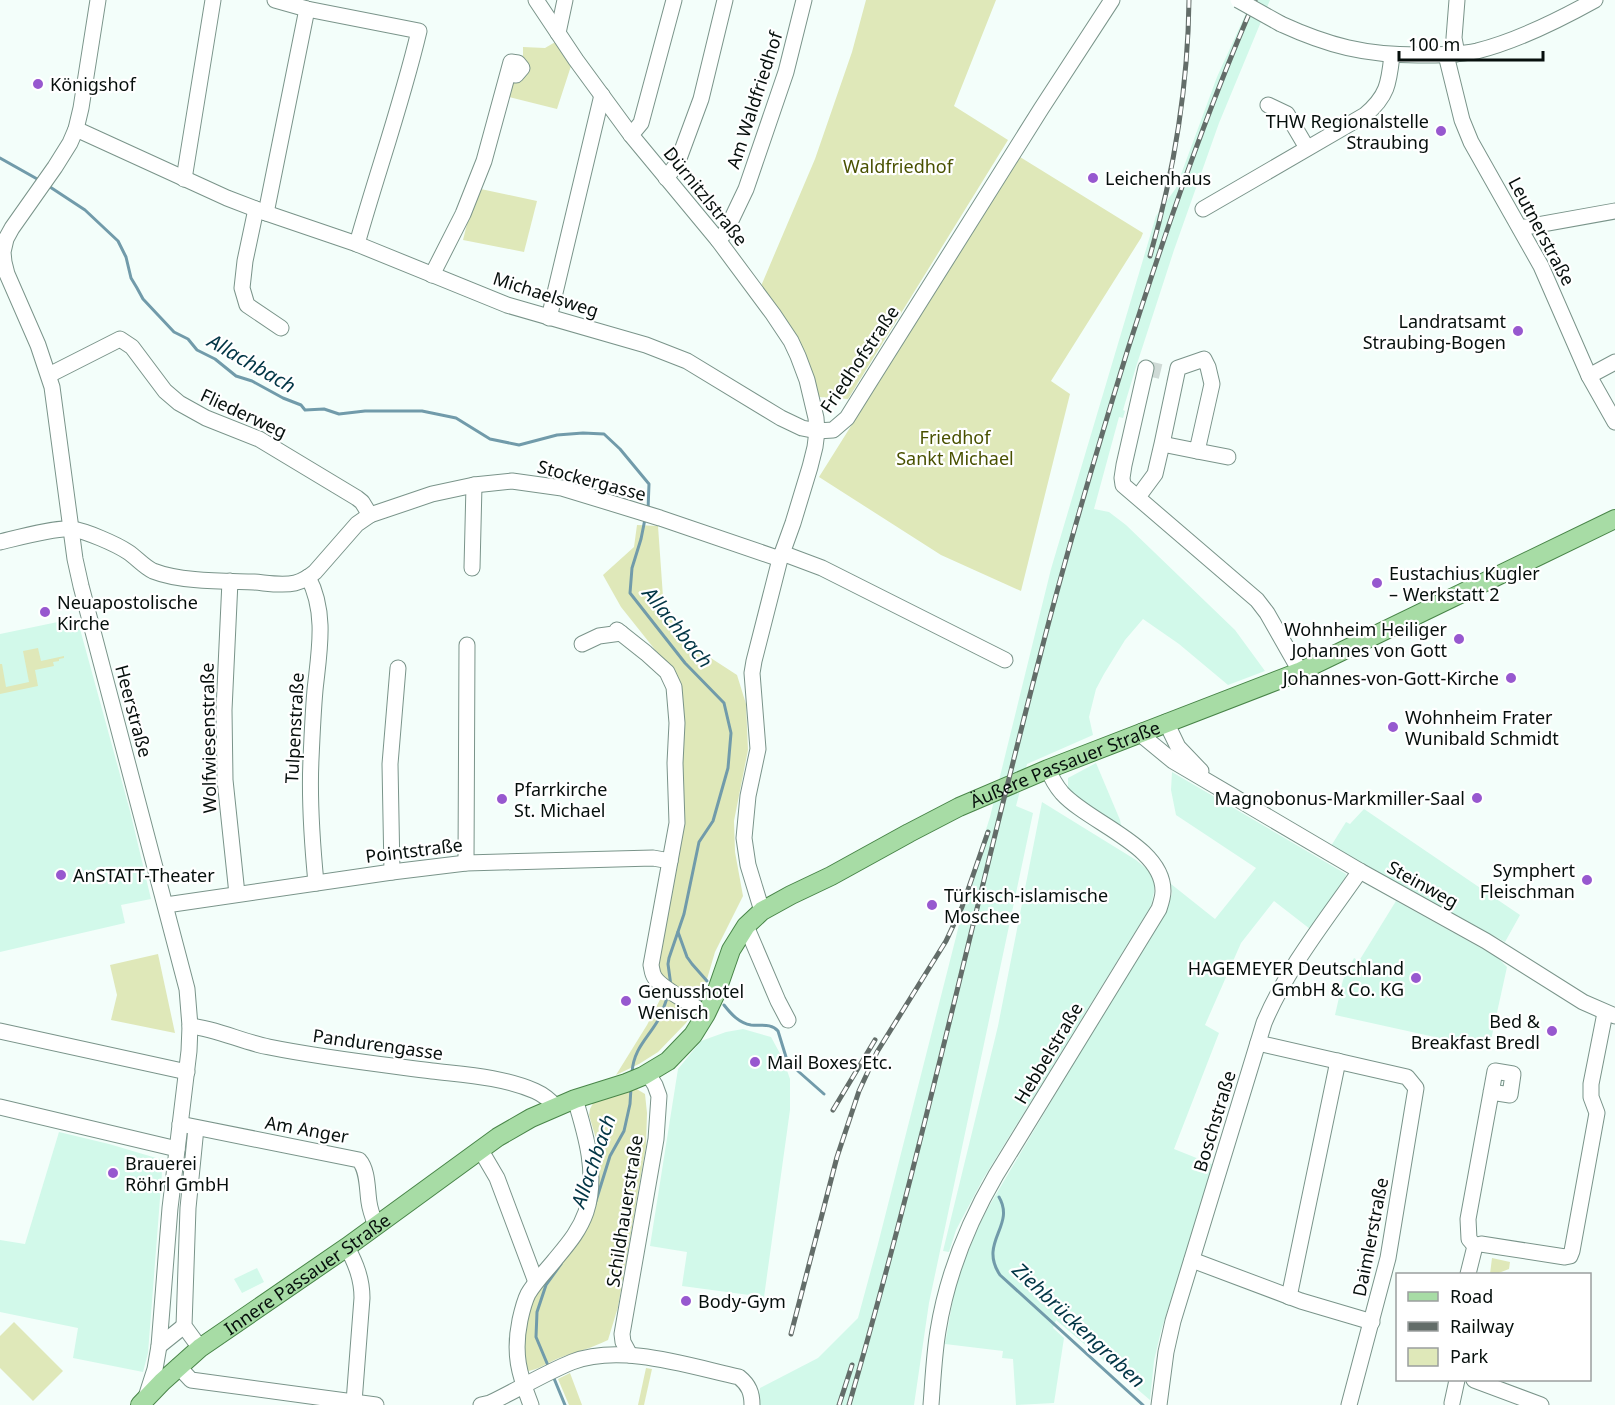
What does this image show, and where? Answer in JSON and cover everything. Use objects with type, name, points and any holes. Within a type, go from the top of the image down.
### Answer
[{"type":"main road","name":"Äußere Passauer Straße","points":[[591,1094],[646,1075],[668,1061],[685,1045],[706,1014],[731,950],[746,926],[762,911],[959,807],[1142,731],[1299,672],[1615,519]]},
{"type":"main road","name":"Innere Passauer Straße","points":[[143,1403],[178,1366],[200,1348],[347,1247],[480,1149],[531,1118],[591,1094]]},
{"type":"street","points":[[3,235],[12,228],[56,167],[76,129],[99,0]]},
{"type":"street","points":[[184,178],[213,0]]},
{"type":"street","points":[[275,0],[307,9],[419,31],[357,244]]},
{"type":"street","name":"Dürnitzlstraße","points":[[536,0],[631,135],[718,240],[791,341],[807,380],[817,431]]},
{"type":"street","points":[[558,33],[565,0]]},
{"type":"street","points":[[631,135],[641,123],[674,0]]},
{"type":"street","points":[[666,178],[677,164],[701,99],[725,0]]},
{"type":"street","name":"Am Waldfriedhof","points":[[718,240],[725,233],[746,189],[786,72],[804,0]]},
{"type":"street","name":"Friedhofstraße","points":[[762,911],[748,865],[744,838],[748,796],[758,749],[752,673],[781,556],[810,467],[817,431],[833,430],[847,418],[1112,0]]},
{"type":"street","points":[[1238,0],[1312,38],[1339,46],[1392,55],[1452,55],[1478,50],[1514,38],[1594,0]]},
{"type":"street","name":"Leutnerstraße","points":[[1457,0],[1452,55],[1462,120],[1542,266],[1590,376],[1615,422]]},
{"type":"street","points":[[281,328],[247,305],[242,288],[245,261],[261,211],[307,9]]},
{"type":"street","points":[[1203,208],[1365,115],[1377,105],[1385,91],[1392,55]]},
{"type":"street","points":[[432,275],[463,214],[484,161],[508,74]]},
{"type":"street","points":[[549,318],[602,95]]},
{"type":"street","points":[[1268,105],[1287,114],[1307,148]]},
{"type":"street","name":"Michaelsweg","points":[[76,129],[261,211],[357,244],[507,305],[646,345],[687,361],[782,418],[802,428],[817,431]]},
{"type":"street","points":[[1521,228],[1615,211]]},
{"type":"street","name":"Heerstraße","points":[[3,235],[7,274],[38,345],[52,387],[75,559],[187,989],[190,1026],[189,1051],[170,1208],[159,1346],[155,1369],[143,1403]]},
{"type":"street","name":"Fliederweg","points":[[48,375],[120,339],[132,347],[165,391],[179,403],[206,418],[259,439],[280,451],[357,498],[370,515]]},
{"type":"street","points":[[1138,497],[1155,474],[1178,368],[1204,359],[1212,384],[1197,451]]},
{"type":"street","points":[[1590,376],[1615,362]]},
{"type":"street","points":[[1146,368],[1124,465],[1123,484],[1257,600],[1269,616],[1299,672]]},
{"type":"street","points":[[1162,444],[1228,456]]},
{"type":"street","name":"Stockergasse","points":[[308,578],[357,524],[370,515],[432,494],[474,485],[512,481],[562,488],[822,568],[1005,660]]},
{"type":"street","points":[[472,568],[474,485]]},
{"type":"street","points":[[0,542],[71,529],[97,537],[127,551],[155,571],[182,577],[283,584],[295,583],[308,578]]},
{"type":"street","name":"Tulpenstraße","points":[[308,578],[317,598],[321,634],[310,772],[310,822],[316,884]]},
{"type":"street","name":"Wolfwiesenstraße","points":[[230,581],[224,763],[237,894]]},
{"type":"street","points":[[582,644],[599,636],[619,632],[667,672],[674,687],[677,723],[675,762],[677,823],[651,964],[655,980],[706,1014]]},
{"type":"street","points":[[466,863],[467,645]]},
{"type":"street","points":[[392,872],[390,764],[398,668]]},
{"type":"street","name":"Steinweg","points":[[1166,722],[1178,747],[1214,784]]},
{"type":"street","name":"Steinweg","points":[[1142,731],[1145,738],[1173,761],[1360,872],[1486,941],[1583,1002],[1610,1015]]},
{"type":"street","name":"Hebbelstraße","points":[[931,1405],[935,1353],[944,1302],[959,1250],[973,1217],[996,1175],[1159,909],[1164,893],[1156,866],[1146,855],[1070,800],[1058,787],[1048,769]]},
{"type":"street","name":"Pointstraße","points":[[166,905],[466,863],[652,858],[670,861]]},
{"type":"street","name":"Boschstraße","points":[[1159,1405],[1166,1352],[1173,1321],[1271,1007],[1286,978],[1360,872]]},
{"type":"street","points":[[746,926],[788,1020]]},
{"type":"street","points":[[1475,1246],[1492,1244],[1556,1256],[1570,1256],[1597,1113],[1591,1097],[1591,1084],[1610,1015]]},
{"type":"street","name":"Pandurengasse","points":[[190,1026],[213,1030],[268,1047],[307,1054],[500,1080],[537,1092],[545,1096],[556,1107]]},
{"type":"street","points":[[0,1031],[187,1072]]},
{"type":"street","points":[[1258,1043],[1338,1061],[1289,1297]]},
{"type":"street","name":"Daimlerstraße","points":[[1338,1061],[1407,1077],[1416,1088],[1388,1258],[1349,1405]]},
{"type":"street","name":"Schildhauerstraße","points":[[630,1355],[623,1342],[622,1334],[654,1153],[659,1108],[659,1096],[655,1085],[646,1075]]},
{"type":"street","points":[[1475,1246],[1469,1239],[1468,1219],[1491,1092]]},
{"type":"street","points":[[531,1405],[518,1367],[516,1339],[527,1296],[579,1231],[587,1210],[591,1169],[587,1145],[591,1094]]},
{"type":"street","points":[[0,1107],[177,1149]]},
{"type":"street","name":"Am Anger","points":[[180,1124],[359,1160],[364,1170],[369,1204],[376,1226]]},
{"type":"street","points":[[196,1128],[188,1208],[184,1326],[200,1348]]},
{"type":"street","points":[[480,1149],[507,1203],[536,1282]]},
{"type":"street","points":[[170,1208],[188,1208]]},
{"type":"street","points":[[1468,1273],[1475,1246]]},
{"type":"street","points":[[347,1247],[358,1270],[363,1298],[354,1402]]},
{"type":"street","points":[[1192,1260],[1289,1297],[1371,1322]]},
{"type":"street","points":[[163,1291],[185,1292]]},
{"type":"street","points":[[159,1346],[184,1326]]},
{"type":"street","points":[[482,1405],[573,1362],[600,1355],[630,1355],[739,1377],[745,1382],[752,1400]]},
{"type":"street","points":[[178,1366],[191,1380],[376,1405]]},
{"type":"street","points":[[1452,1403],[1457,1381]]},
{"type":"street","points":[[1477,1381],[1541,1405]]},
{"type":"shaded area","points":[[1252,0],[1270,0],[1219,123],[1174,250],[1136,367],[1123,410],[1125,411],[1123,418],[1119,417],[1094,509],[1109,512],[1126,525],[1235,630],[1265,671],[1228,685],[1179,644],[1143,619],[1125,640],[1096,689],[1089,717],[1093,735],[1027,764],[1016,806],[1033,813],[929,1303],[914,1405],[757,1405],[760,1388],[818,1358],[858,1318],[968,886],[990,817],[1051,569],[1156,216],[1176,188],[1217,77]]},
{"type":"shaded area","points":[[77,618],[130,811],[151,899],[121,905],[125,923],[0,952],[0,634]]},
{"type":"shaded area","points":[[1096,763],[1120,820],[1122,831],[1068,791],[1068,778]]},
{"type":"shaded area","points":[[1172,772],[1346,874],[1345,880],[1310,929],[1274,901],[1241,943],[1205,1025],[1219,1033],[1174,1149],[1214,1165],[1161,1331],[1154,1361],[1150,1400],[1056,1320],[1053,1328],[1064,1338],[1054,1403],[1016,1405],[1013,1359],[1002,1358],[1003,1351],[945,1344],[956,1282],[976,1232],[1168,904],[1172,894],[1171,884],[1215,919],[1256,868],[1176,815],[1171,790]]},
{"type":"shaded area","points":[[1042,802],[1136,860],[1148,870],[1154,880],[1151,906],[983,1179],[956,1230],[949,1252],[943,1251],[998,1026]]},
{"type":"shaded area","points":[[1364,809],[1520,915],[1505,942],[1331,846],[1346,822],[1350,824]]},
{"type":"shaded area","points":[[1396,901],[1497,957],[1507,967],[1489,1049],[1335,1015],[1343,980],[1354,958],[1359,961]]},
{"type":"shaded area","points":[[743,1029],[771,1037],[783,1059],[790,1079],[790,1110],[764,1297],[682,1286],[687,1252],[650,1246],[678,1069],[701,1041]]},
{"type":"shaded area","points":[[59,1132],[163,1160],[148,1353],[143,1372],[73,1358],[78,1328],[0,1312],[0,1240],[25,1244]]},
{"type":"shaded area","points":[[257,1268],[264,1282],[242,1293],[234,1279]]},
{"type":"green space","name":"Waldfriedhof","points":[[866,0],[996,0],[954,106],[1008,140],[848,399],[819,397],[807,363],[761,286],[815,159],[852,52]]},
{"type":"green space","points":[[557,41],[571,66],[557,109],[505,96],[523,61],[523,47],[545,48]]},
{"type":"green space","name":"Friedhof Sankt Michael","points":[[1020,157],[1143,233],[1051,381],[1070,394],[1021,591],[941,555],[819,477]]},
{"type":"green space","points":[[476,188],[537,201],[524,252],[463,240]]},
{"type":"green space","points":[[637,525],[658,526],[664,611],[700,651],[737,675],[746,704],[748,750],[734,821],[735,852],[743,896],[715,952],[702,996],[686,1023],[658,1052],[616,1075],[647,1025],[668,984],[659,977],[656,966],[680,822],[672,671],[621,607],[603,575],[634,547]]},
{"type":"green space","points":[[38,648],[41,661],[64,656],[64,658],[53,662],[54,666],[35,670],[38,686],[0,694],[0,664],[2,664],[6,687],[29,682],[23,651]]},
{"type":"green space","points":[[158,954],[175,1033],[111,1020],[117,995],[110,965]]},
{"type":"green space","points":[[635,1088],[645,1094],[646,1146],[618,1307],[608,1340],[524,1371],[523,1324],[529,1305],[573,1243],[597,1169],[597,1142],[589,1115],[590,1109],[593,1103]]},
{"type":"green space","points":[[1492,1258],[1510,1262],[1509,1269],[1490,1273]]},
{"type":"green space","points":[[14,1322],[63,1371],[33,1401],[0,1368],[0,1336]]},
{"type":"green space","points":[[646,1368],[652,1369],[644,1405],[638,1405]]},
{"type":"green space","points":[[570,1373],[582,1405],[569,1405],[558,1379]]},
{"type":"waterway","name":"Allachbach","points":[[0,158],[39,180]]},
{"type":"waterway","name":"Allachbach","points":[[47,185],[85,210],[118,241],[126,257],[131,278],[143,299],[174,332],[188,339],[197,350],[215,359],[236,376],[252,381],[301,405],[305,410],[324,409],[339,414],[365,411],[422,411],[456,418],[490,439],[519,445],[557,435],[604,434],[620,449],[649,484],[648,510]]},
{"type":"waterway","name":"Allachbach","points":[[645,519],[632,568],[630,593],[685,663],[724,703],[731,733],[728,768],[713,821],[699,842],[684,914],[669,958],[671,986]]},
{"type":"waterway","points":[[678,932],[687,957],[707,981]]},
{"type":"waterway","name":"Allachbach","points":[[632,1072],[638,1051],[659,1019],[668,995]]},
{"type":"waterway","points":[[724,1005],[732,1015],[743,1022],[775,1028],[790,1064],[824,1094]]},
{"type":"waterway","name":"Allachbach","points":[[595,1204],[610,1156],[624,1131],[631,1088]]},
{"type":"waterway","name":"Ziehbrückengraben","points":[[999,1197],[1003,1207],[1003,1217],[993,1253],[994,1263],[1000,1275],[1143,1405]]},
{"type":"waterway","name":"Allachbach","points":[[549,1368],[536,1337],[537,1312],[546,1285],[561,1264]]},
{"type":"waterway","name":"Allachbach","points":[[553,1376],[565,1405]]},
{"type":"tunnel","points":[[1146,368],[1175,375]]},
{"type":"railway","points":[[1150,256],[1173,161],[1183,97],[1189,0]]},
{"type":"railway","points":[[849,1405],[900,1218],[1016,750],[1082,504],[1127,352],[1171,219],[1219,87],[1255,0]]},
{"type":"railway","points":[[791,1334],[837,1157],[859,1091],[877,1052],[946,941],[962,907],[988,832]]},
{"type":"railway","points":[[833,1110],[875,1040]]},
{"type":"railway","points":[[839,1405],[852,1365]]},
{"type":"place","name":"Königshof","points":[[38,84]]},
{"type":"place","name":"THW Regionalstelle Straubing","points":[[1441,131]]},
{"type":"place","name":"Leichenhaus","points":[[1093,178]]},
{"type":"place","name":"Landratsamt Straubing-Bogen","points":[[1518,331]]},
{"type":"place","name":"Eustachius Kugler – Werkstatt 2","points":[[1377,583]]},
{"type":"place","name":"Neuapostolische Kirche","points":[[45,612]]},
{"type":"place","name":"Wohnheim Heiliger Johannes von Gott","points":[[1459,639]]},
{"type":"place","name":"Johannes-von-Gott-Kirche","points":[[1511,678]]},
{"type":"place","name":"Wohnheim Frater Wunibald Schmidt","points":[[1393,727]]},
{"type":"place","name":"Magnobonus-Markmiller-Saal","points":[[1477,798]]},
{"type":"place","name":"Pfarrkirche St. Michael","points":[[502,799]]},
{"type":"place","name":"AnSTATT-Theater","points":[[61,875]]},
{"type":"place","name":"Symphert Fleischman","points":[[1587,880]]},
{"type":"place","name":"Türkisch-islamische Moschee","points":[[932,905]]},
{"type":"place","name":"HAGEMEYER Deutschland GmbH & Co. KG","points":[[1416,978]]},
{"type":"place","name":"Genusshotel Wenisch","points":[[626,1001]]},
{"type":"place","name":"Bed & Breakfast Bredl","points":[[1552,1031]]},
{"type":"place","name":"Mail Boxes Etc.","points":[[755,1062]]},
{"type":"place","name":"Brauerei Röhrl GmbH","points":[[113,1173]]},
{"type":"place","name":"Body-Gym","points":[[686,1301]]}]
